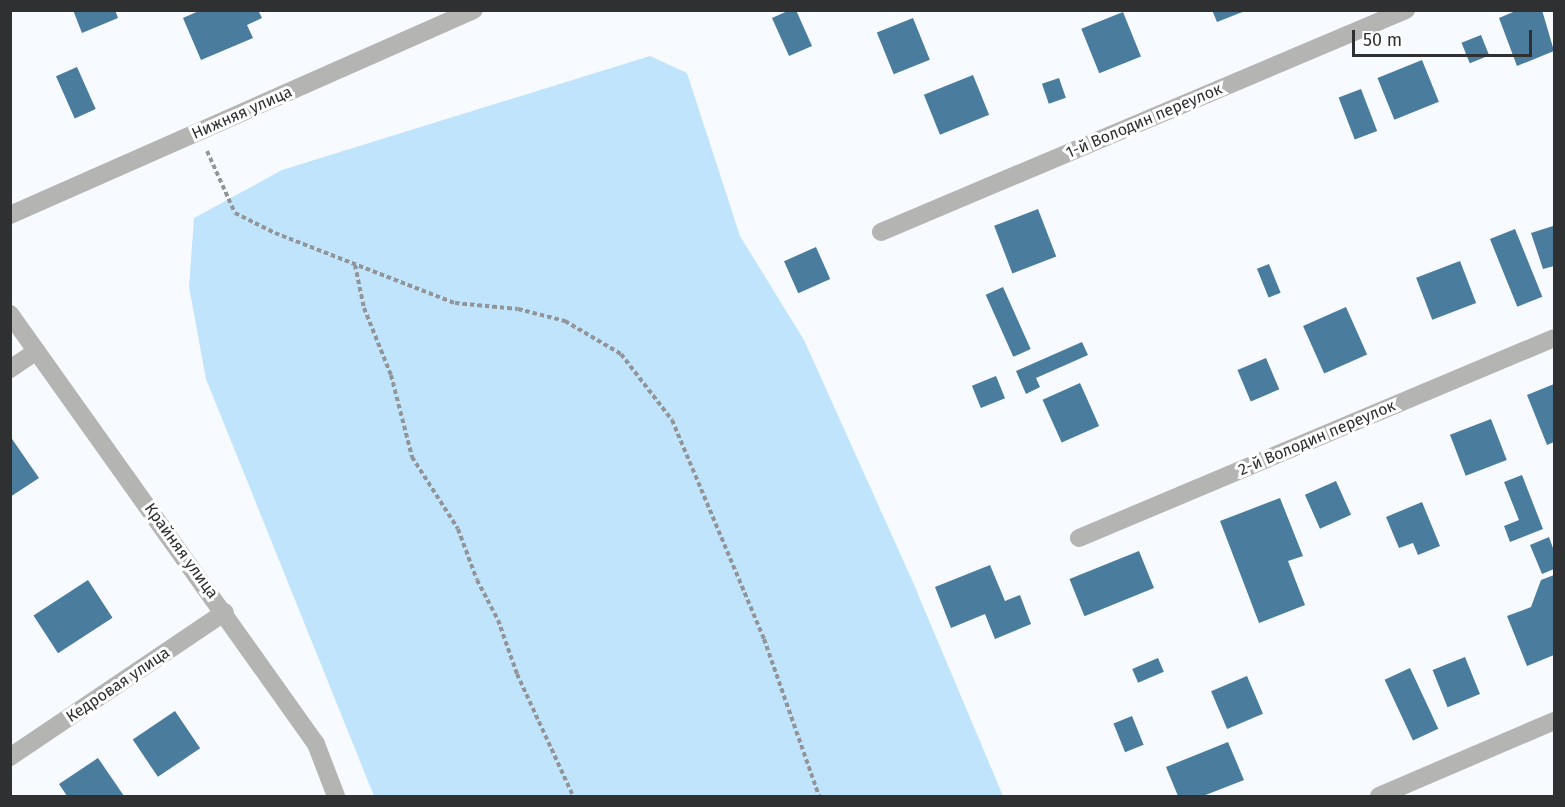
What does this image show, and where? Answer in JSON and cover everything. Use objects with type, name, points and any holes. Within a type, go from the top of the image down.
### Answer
[{"type":"street","name":"Нижняя улица","points":[[10,215],[474,10]]},
{"type":"street","name":"1-й Володин переулок","points":[[881,232],[1406,10]]},
{"type":"street","name":"Крайняя улица","points":[[10,314],[225,612],[316,744],[336,796]]},
{"type":"street","name":"2-й Володин переулок","points":[[1079,538],[1554,338]]},
{"type":"street","points":[[10,369],[37,351]]},
{"type":"street","name":"Кедровая улица","points":[[10,757],[225,612]]},
{"type":"street","points":[[1380,796],[1554,721]]},
{"type":"path","points":[[198,132],[236,213],[355,265],[455,303],[518,309],[566,321],[621,354],[672,420],[764,639],[819,796]]},
{"type":"path","points":[[355,265],[364,308],[391,375],[412,457],[458,529],[517,674],[573,796]]},
{"type":"shaded area","points":[[650,56],[687,73],[740,236],[804,340],[912,580],[1003,796],[374,796],[206,379],[189,287],[194,218],[282,170]]},
{"type":"building","points":[[73,10],[115,10],[118,18],[82,33]]},
{"type":"building","points":[[201,10],[258,10],[262,18],[247,25],[253,38],[201,60],[183,18]]},
{"type":"building","points":[[790,10],[796,10],[812,46],[789,56],[772,18]]},
{"type":"building","points":[[1212,10],[1245,10],[1245,11],[1217,22]]},
{"type":"building","points":[[1518,10],[1542,10],[1554,51],[1517,66],[1499,18]]},
{"type":"building","points":[[1123,12],[1141,57],[1099,73],[1081,29]]},
{"type":"building","points":[[913,18],[930,60],[894,74],[877,33]]},
{"type":"building","points":[[1481,35],[1489,55],[1470,63],[1462,43]]},
{"type":"building","points":[[1422,60],[1439,102],[1394,120],[1377,78]]},
{"type":"building","points":[[77,67],[96,109],[75,118],[56,76]]},
{"type":"building","points":[[973,75],[989,115],[940,135],[924,95]]},
{"type":"building","points":[[1059,78],[1066,98],[1049,104],[1042,84]]},
{"type":"building","points":[[1361,89],[1377,131],[1355,140],[1339,98]]},
{"type":"building","points":[[1038,209],[1056,257],[1012,273],[994,226]]},
{"type":"building","points":[[1553,226],[1554,266],[1543,269],[1531,233]]},
{"type":"building","points":[[1515,229],[1542,297],[1517,307],[1490,239]]},
{"type":"building","points":[[816,247],[830,279],[798,293],[784,261]]},
{"type":"building","points":[[1460,261],[1476,303],[1432,320],[1416,278]]},
{"type":"building","points":[[1269,264],[1281,293],[1269,298],[1257,269]]},
{"type":"building","points":[[1003,287],[1031,349],[1013,357],[986,295]]},
{"type":"building","points":[[1346,307],[1367,355],[1324,374],[1303,326]]},
{"type":"building","points":[[1082,342],[1088,355],[1036,378],[1040,387],[1026,394],[1016,371]]},
{"type":"building","points":[[1266,358],[1279,389],[1251,401],[1237,370]]},
{"type":"building","points":[[996,376],[1005,398],[981,408],[972,386]]},
{"type":"building","points":[[1080,383],[1099,426],[1062,443],[1043,400]]},
{"type":"building","points":[[1554,384],[1554,442],[1547,445],[1527,395]]},
{"type":"building","points":[[1491,419],[1507,460],[1466,476],[1450,435]]},
{"type":"building","points":[[10,436],[39,478],[10,497]]},
{"type":"building","points":[[1522,475],[1543,529],[1510,542],[1504,526],[1519,520],[1504,482]]},
{"type":"building","points":[[1336,481],[1351,515],[1320,529],[1305,495]]},
{"type":"building","points":[[1280,498],[1303,556],[1288,561],[1305,605],[1259,623],[1220,521]]},
{"type":"building","points":[[1422,502],[1440,546],[1418,555],[1413,543],[1399,548],[1386,517]]},
{"type":"building","points":[[1549,537],[1554,551],[1554,569],[1542,574],[1530,545]]},
{"type":"building","points":[[1139,551],[1154,588],[1084,616],[1069,579]]},
{"type":"building","points":[[990,565],[1005,601],[1020,595],[1031,624],[995,639],[985,614],[951,628],[935,587]]},
{"type":"building","points":[[1554,575],[1554,655],[1527,666],[1507,616],[1531,607],[1541,580]]},
{"type":"building","points":[[88,580],[113,618],[58,653],[33,615]]},
{"type":"building","points":[[1465,657],[1480,694],[1448,707],[1433,670]]},
{"type":"building","points":[[1158,658],[1164,672],[1138,683],[1132,669]]},
{"type":"building","points":[[1410,668],[1438,729],[1413,741],[1385,680]]},
{"type":"building","points":[[1247,676],[1263,714],[1227,729],[1211,691]]},
{"type":"building","points":[[175,711],[200,748],[158,777],[133,740]]},
{"type":"building","points":[[1132,716],[1144,745],[1125,752],[1113,723]]},
{"type":"building","points":[[1228,742],[1244,780],[1203,796],[1178,796],[1166,767]]},
{"type":"building","points":[[98,758],[124,796],[67,796],[59,784]]}]
